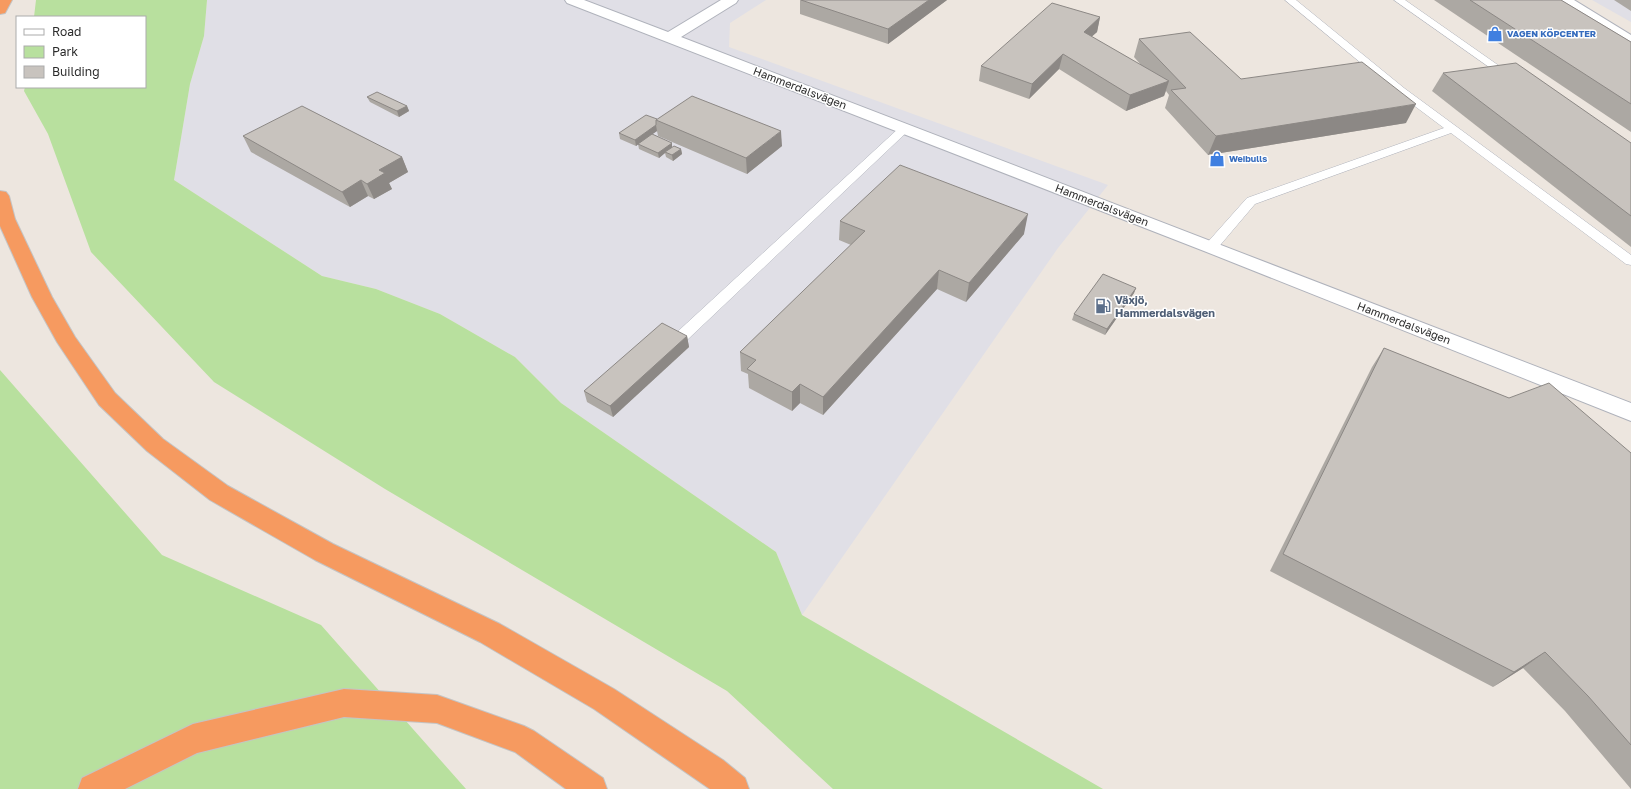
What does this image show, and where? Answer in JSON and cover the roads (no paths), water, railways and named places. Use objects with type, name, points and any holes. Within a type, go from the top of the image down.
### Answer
[{"type":"highway","points":[[0,10],[5,0]]},
{"type":"highway","points":[[0,196],[6,219],[42,297],[67,342],[107,399],[155,445],[219,493],[324,552],[490,634],[604,699],[712,771],[734,789]]},
{"type":"highway","points":[[93,789],[192,739],[344,703],[437,710],[524,741],[592,789]]},
{"type":"street","name":"Hammerdalsvägen","points":[[572,0],[1211,247],[1631,412]]},
{"type":"street","points":[[669,38],[731,0]]},
{"type":"street","points":[[1564,0],[1631,41]]},
{"type":"lane","points":[[1290,0],[1400,90],[1631,261]]},
{"type":"lane","points":[[1399,0],[1521,84]]},
{"type":"lane","points":[[680,338],[904,129]]},
{"type":"lane","points":[[1211,247],[1251,201],[1452,129]]},
{"type":"place","name":"VAGEN KÖPCENTER","points":[[1495,34]]},
{"type":"place","name":"Weibulls","points":[[1217,159]]},
{"type":"place","name":"Växjö, Hammerdalsvägen","points":[[1103,306]]}]
